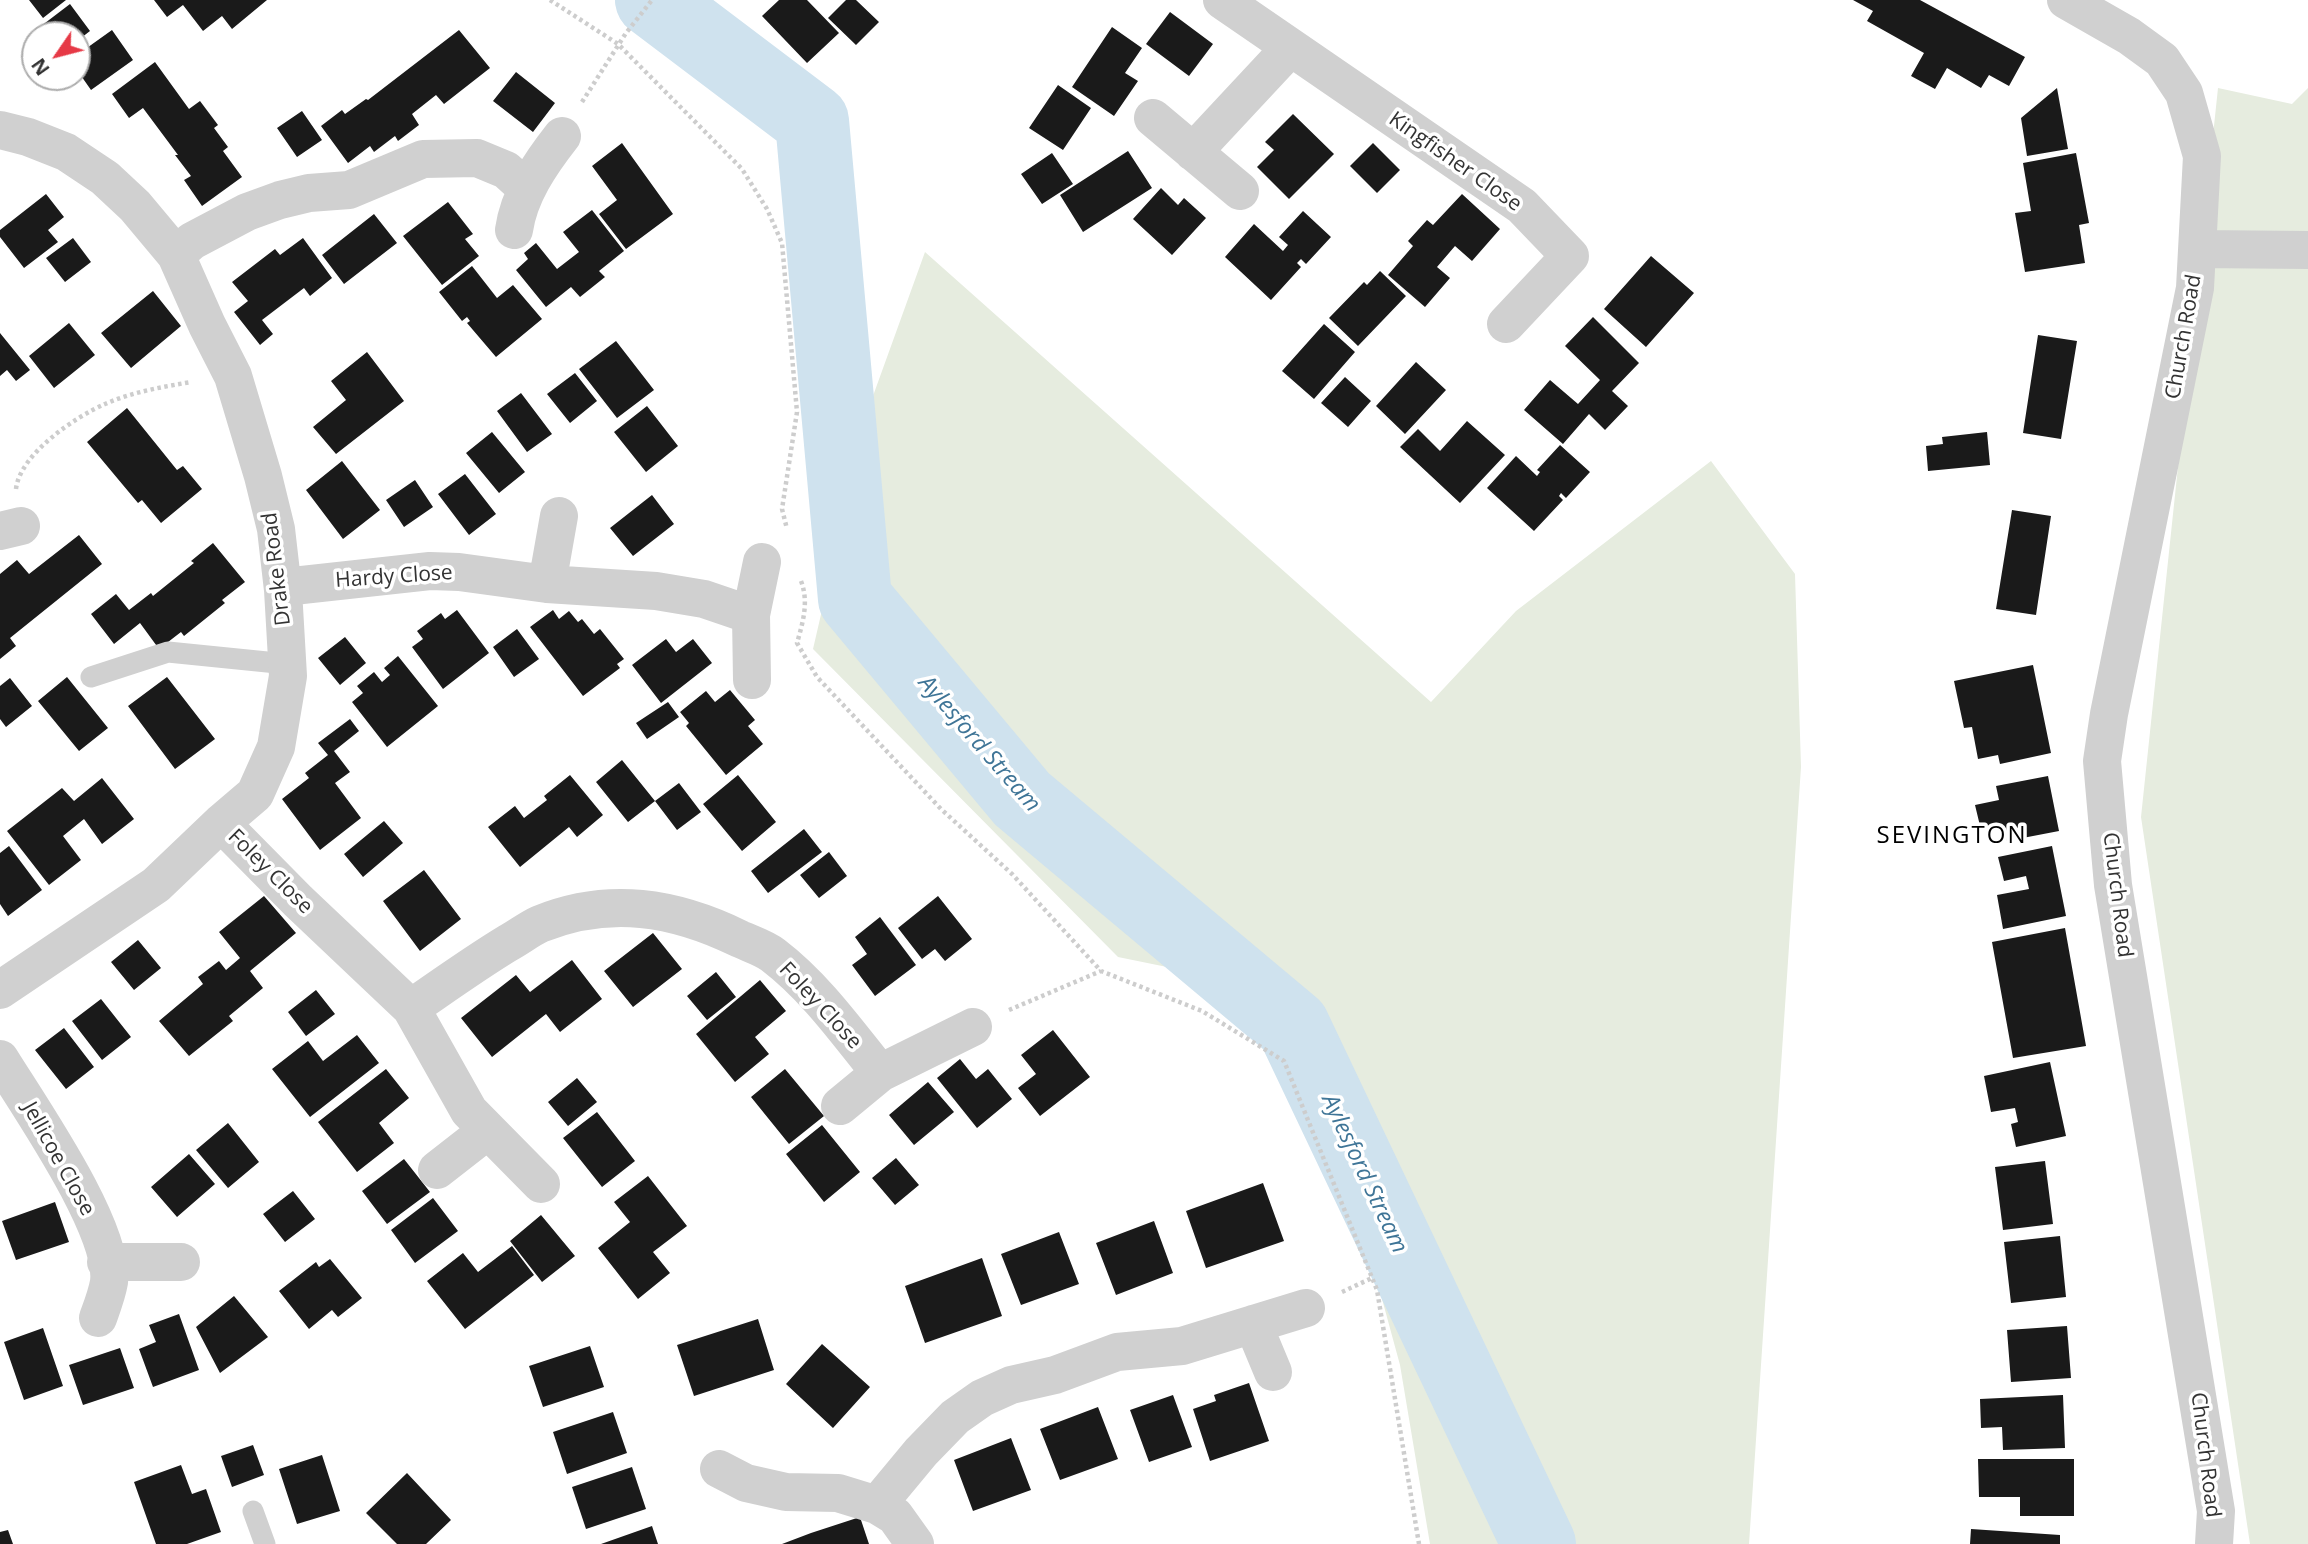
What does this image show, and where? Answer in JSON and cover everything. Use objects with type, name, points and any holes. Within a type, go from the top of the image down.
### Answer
[{"type":"street","name":"Kingfisher Close","points":[[1222,0],[1522,206],[1570,256],[1506,324]]},
{"type":"street","name":"Church Road","points":[[2066,0],[2162,60],[2184,93],[2202,156],[2195,288],[2109,714],[2102,761],[2113,886],[2214,1497],[2214,1544]]},
{"type":"street","points":[[1193,152],[1290,48]]},
{"type":"street","points":[[1153,118],[1240,191]]},
{"type":"street","name":"Drake Road","points":[[0,130],[28,137],[66,152],[105,178],[135,206],[176,255],[206,326],[233,376],[263,476],[276,528],[288,676],[276,747],[255,794],[156,885],[0,990]]},
{"type":"street","points":[[514,230],[527,189],[539,166],[562,136]]},
{"type":"street","points":[[176,255],[192,241],[247,212],[309,193],[349,190],[423,159],[477,158],[506,170],[527,189]]},
{"type":"street","name":"Church Road","points":[[2199,249],[2308,250]]},
{"type":"street","points":[[547,584],[559,516]]},
{"type":"street","points":[[752,680],[751,615],[762,562]]},
{"type":"street","name":"Hardy Close","points":[[283,590],[302,585],[430,571],[459,572],[547,584],[588,585],[704,598],[751,615]]},
{"type":"street","name":"Foley Close","points":[[221,823],[298,901],[411,1008],[469,1111],[541,1184]]},
{"type":"street","name":"Foley Close","points":[[411,1008],[476,962],[540,924],[584,911],[637,908],[653,910],[684,915],[723,930],[771,954],[804,982],[880,1073]]},
{"type":"street","points":[[840,1106],[880,1073],[973,1027]]},
{"type":"street","name":"Jellicoe Close","points":[[0,1059],[62,1160],[88,1208],[104,1247],[109,1280],[98,1318]]},
{"type":"street","points":[[437,1170],[487,1131]]},
{"type":"street","points":[[106,1262],[181,1262]]},
{"type":"street","points":[[877,1505],[921,1451],[955,1417],[982,1398],[1011,1385],[1055,1375],[1117,1352],[1182,1346],[1306,1308]]},
{"type":"street","points":[[1253,1324],[1273,1373]]},
{"type":"street","points":[[719,1469],[746,1483],[786,1492],[838,1493],[877,1505],[895,1516],[915,1544]]},
{"type":"lane","points":[[91,677],[167,652],[287,664]]},
{"type":"lane","points":[[253,1511],[265,1544]]},
{"type":"path","points":[[551,0],[618,44],[743,169],[767,209],[782,243],[797,412],[782,509],[787,532]]},
{"type":"path","points":[[562,136],[618,44],[652,0]]},
{"type":"path","points":[[11,528],[17,482],[34,453],[66,427],[105,404],[151,389],[233,376]]},
{"type":"path","points":[[800,579],[804,590],[805,616],[797,643],[817,677],[941,809],[1012,874],[1101,971],[1202,1010],[1284,1060],[1377,1290],[1419,1544]]},
{"type":"path","points":[[973,1027],[1101,971]]},
{"type":"shaded area","points":[[2218,88],[2292,104],[2308,88],[2308,1544],[2250,1544],[2141,817]]},
{"type":"shaded area","points":[[925,252],[1431,702],[1516,611],[1711,461],[1795,574],[1801,767],[1749,1544],[1430,1544],[1400,1365],[1299,994],[1118,957],[813,649],[869,407]]},
{"type":"building","points":[[29,0],[66,0],[43,18]]},
{"type":"building","points":[[154,0],[267,0],[232,29],[222,16],[203,31],[183,5],[167,17]]},
{"type":"building","points":[[779,0],[807,0],[839,33],[807,63],[762,16]]},
{"type":"building","points":[[846,0],[856,0],[879,22],[856,45],[828,18]]},
{"type":"building","points":[[1853,0],[1920,0],[2025,57],[2009,86],[1989,75],[1981,88],[1947,68],[1935,89],[1911,76],[1924,53],[1867,21],[1873,11]]},
{"type":"building","points":[[70,4],[83,21],[48,21]]},
{"type":"building","points":[[1170,12],[1213,44],[1189,76],[1146,44]]},
{"type":"building","points":[[1112,27],[1142,48],[1125,73],[1138,81],[1114,116],[1072,87]]},
{"type":"building","points":[[112,30],[133,60],[91,90],[91,45]]},
{"type":"building","points":[[459,30],[490,68],[444,104],[436,95],[412,114],[419,125],[398,141],[395,136],[374,152],[370,146],[348,163],[321,126],[342,110],[345,114],[368,100]]},
{"type":"building","points":[[155,62],[189,109],[200,101],[218,125],[214,128],[228,147],[223,151],[242,177],[202,206],[184,180],[191,176],[143,108],[129,118],[112,94]]},
{"type":"building","points":[[516,72],[555,103],[533,132],[493,101]]},
{"type":"building","points":[[1058,85],[1091,108],[1063,150],[1029,128]]},
{"type":"building","points":[[2057,88],[2068,149],[2027,156],[2021,118]]},
{"type":"building","points":[[302,111],[322,140],[297,157],[277,128]]},
{"type":"building","points":[[1293,114],[1334,154],[1289,199],[1257,167],[1274,150],[1265,142]]},
{"type":"building","points":[[622,143],[673,214],[626,249],[599,214],[617,200],[592,166]]},
{"type":"building","points":[[1373,143],[1400,170],[1377,193],[1350,166]]},
{"type":"building","points":[[1128,151],[1152,188],[1083,232],[1060,195]]},
{"type":"building","points":[[1052,153],[1073,184],[1042,204],[1021,174]]},
{"type":"building","points":[[2076,153],[2089,223],[2079,225],[2085,263],[2025,272],[2015,213],[2031,211],[2023,163]]},
{"type":"building","points":[[1161,188],[1178,205],[1184,198],[1206,218],[1172,255],[1133,219]]},
{"type":"building","points":[[46,194],[64,217],[48,230],[58,242],[24,268],[0,237],[0,230]]},
{"type":"building","points":[[1462,194],[1500,229],[1472,261],[1455,246],[1437,267],[1450,278],[1425,307],[1388,275],[1413,246],[1408,241],[1427,220],[1433,225]]},
{"type":"building","points":[[448,202],[473,234],[465,239],[479,256],[442,285],[403,236]]},
{"type":"building","points":[[592,210],[624,251],[599,271],[605,277],[580,297],[571,287],[546,307],[516,270],[528,259],[524,253],[536,243],[557,269],[579,252],[563,232]]},
{"type":"building","points":[[1303,211],[1331,237],[1306,264],[1301,259],[1297,263],[1301,267],[1271,300],[1225,257],[1254,224],[1283,251],[1288,245],[1279,237]]},
{"type":"building","points":[[374,214],[397,243],[344,284],[322,255]]},
{"type":"building","points":[[73,238],[91,262],[65,282],[46,258]]},
{"type":"building","points":[[303,238],[332,278],[310,296],[304,288],[262,320],[273,334],[260,345],[234,312],[248,301],[232,282],[275,249],[280,255]]},
{"type":"building","points":[[1651,256],[1694,293],[1646,347],[1604,309]]},
{"type":"building","points":[[472,266],[497,298],[513,285],[542,319],[496,357],[467,323],[470,321],[467,317],[462,321],[439,292]]},
{"type":"building","points":[[1380,271],[1406,296],[1358,346],[1329,318],[1364,282],[1367,285]]},
{"type":"building","points":[[153,291],[181,326],[131,368],[101,333]]},
{"type":"building","points":[[1593,317],[1639,363],[1612,391],[1628,406],[1605,430],[1589,414],[1563,444],[1524,410],[1550,380],[1578,404],[1600,380],[1565,346]]},
{"type":"building","points":[[69,323],[95,355],[54,388],[29,356]]},
{"type":"building","points":[[1324,324],[1355,352],[1314,399],[1282,371]]},
{"type":"building","points":[[0,333],[30,370],[16,381],[7,370],[0,376]]},
{"type":"building","points":[[2038,335],[2077,341],[2061,439],[2023,433]]},
{"type":"building","points":[[616,341],[654,390],[617,418],[579,369]]},
{"type":"building","points":[[367,352],[404,401],[336,454],[313,427],[346,400],[331,381]]},
{"type":"building","points":[[1416,362],[1446,390],[1405,434],[1376,406]]},
{"type":"building","points":[[575,373],[597,401],[570,423],[547,394]]},
{"type":"building","points":[[1345,377],[1371,401],[1348,427],[1321,403]]},
{"type":"building","points":[[521,393],[552,434],[527,452],[497,411]]},
{"type":"building","points":[[647,406],[678,446],[646,472],[614,432]]},
{"type":"building","points":[[127,408],[177,470],[183,466],[202,489],[161,523],[142,500],[138,503],[87,442]]},
{"type":"building","points":[[1467,421],[1505,455],[1460,503],[1400,447],[1418,429],[1440,451]]},
{"type":"building","points":[[492,432],[525,472],[499,493],[466,453]]},
{"type":"building","points":[[1987,432],[1990,465],[1928,471],[1926,446],[1943,444],[1942,437]]},
{"type":"building","points":[[1560,445],[1590,472],[1566,498],[1561,493],[1559,496],[1563,500],[1534,531],[1487,488],[1516,456],[1537,476],[1540,472],[1537,470]]},
{"type":"building","points":[[342,461],[380,510],[343,539],[306,490]]},
{"type":"building","points":[[465,474],[496,514],[469,535],[438,494]]},
{"type":"building","points":[[415,480],[433,507],[404,527],[386,500]]},
{"type":"building","points":[[652,495],[674,524],[633,556],[610,528]]},
{"type":"building","points":[[2012,510],[2051,516],[2036,615],[1996,609]]},
{"type":"building","points":[[79,535],[102,564],[10,638],[16,646],[0,659],[0,574],[17,560],[29,574]]},
{"type":"building","points":[[213,543],[245,582],[222,600],[225,603],[184,636],[181,632],[159,649],[140,623],[114,644],[91,614],[116,594],[129,610],[151,593],[153,596],[194,563],[191,561]]},
{"type":"building","points":[[457,610],[489,653],[443,689],[412,647],[423,639],[417,631],[441,613],[445,619]]},
{"type":"building","points":[[553,610],[559,619],[569,611],[578,622],[582,619],[594,634],[600,629],[624,659],[617,664],[620,668],[583,696],[530,627]]},
{"type":"building","points":[[517,629],[539,659],[514,677],[493,647]]},
{"type":"building","points":[[345,637],[366,663],[340,685],[318,658]]},
{"type":"building","points":[[666,639],[676,652],[693,639],[712,663],[661,703],[632,665]]},
{"type":"building","points":[[398,656],[438,706],[387,747],[352,702],[363,693],[357,686],[374,672],[382,682],[390,675],[384,668]]},
{"type":"building","points":[[2033,665],[2051,753],[2000,764],[1998,755],[1978,759],[1972,727],[1964,728],[1954,681]]},
{"type":"building","points":[[67,677],[108,728],[79,751],[38,701]]},
{"type":"building","points":[[167,677],[215,739],[175,769],[128,706]]},
{"type":"building","points":[[10,678],[32,706],[6,727],[0,719],[0,686]]},
{"type":"building","points":[[730,690],[755,720],[748,726],[763,744],[726,775],[686,726],[689,723],[680,712],[706,691],[715,702]]},
{"type":"building","points":[[668,702],[679,717],[647,739],[636,723]]},
{"type":"building","points":[[350,719],[359,731],[334,751],[350,772],[335,783],[361,818],[320,850],[282,799],[309,778],[305,773],[328,755],[318,743]]},
{"type":"building","points":[[622,760],[655,801],[628,822],[596,782]]},
{"type":"building","points":[[570,775],[603,815],[577,837],[569,827],[520,867],[488,827],[515,806],[524,818],[547,800],[544,796]]},
{"type":"building","points":[[738,775],[776,822],[742,851],[703,804]]},
{"type":"building","points":[[2048,776],[2059,831],[2007,841],[2004,826],[1981,830],[1975,805],[1999,800],[1996,786]]},
{"type":"building","points":[[102,778],[134,819],[102,844],[84,819],[63,836],[81,860],[49,885],[7,831],[62,788],[74,801]]},
{"type":"building","points":[[679,783],[701,812],[677,830],[655,801]]},
{"type":"building","points":[[384,821],[403,843],[363,877],[344,854]]},
{"type":"building","points":[[804,829],[822,852],[768,893],[751,871]]},
{"type":"building","points":[[9,846],[42,890],[8,916],[0,904],[0,853]]},
{"type":"building","points":[[2052,846],[2066,916],[2003,929],[1997,895],[2029,889],[2026,876],[2004,881],[1998,857]]},
{"type":"building","points":[[829,852],[847,876],[819,898],[800,875]]},
{"type":"building","points":[[424,870],[461,919],[420,951],[383,901]]},
{"type":"building","points":[[264,896],[296,933],[250,971],[263,988],[229,1016],[233,1021],[189,1056],[159,1021],[203,984],[198,977],[219,961],[226,970],[240,958],[219,932]]},
{"type":"building","points":[[938,896],[972,939],[945,961],[935,949],[922,959],[898,928]]},
{"type":"building","points":[[880,917],[916,965],[875,996],[852,965],[867,954],[855,937]]},
{"type":"building","points":[[2065,928],[2086,1046],[2013,1058],[1992,942]]},
{"type":"building","points":[[653,933],[682,969],[633,1007],[604,971]]},
{"type":"building","points":[[138,940],[161,968],[134,990],[111,962]]},
{"type":"building","points":[[572,960],[602,999],[560,1032],[546,1014],[492,1057],[461,1018],[516,975],[530,992]]},
{"type":"building","points":[[716,972],[736,997],[707,1020],[687,996]]},
{"type":"building","points":[[760,980],[786,1011],[755,1037],[769,1054],[735,1082],[696,1034]]},
{"type":"building","points":[[316,990],[335,1014],[306,1036],[288,1012]]},
{"type":"building","points":[[101,999],[131,1037],[102,1060],[72,1021]]},
{"type":"building","points":[[64,1028],[94,1067],[66,1089],[35,1050]]},
{"type":"building","points":[[1053,1030],[1090,1077],[1040,1116],[1018,1088],[1036,1074],[1021,1055]]},
{"type":"building","points":[[357,1035],[379,1063],[310,1117],[272,1069],[308,1041],[323,1061]]},
{"type":"building","points":[[960,1059],[976,1079],[988,1069],[1012,1099],[977,1128],[937,1078]]},
{"type":"building","points":[[2050,1062],[2066,1136],[2016,1147],[2011,1124],[2018,1122],[2015,1108],[1991,1112],[1984,1076]]},
{"type":"building","points":[[386,1069],[409,1098],[379,1123],[394,1143],[357,1172],[318,1122]]},
{"type":"building","points":[[785,1069],[824,1116],[789,1144],[751,1097]]},
{"type":"building","points":[[577,1078],[597,1102],[568,1126],[548,1102]]},
{"type":"building","points":[[928,1082],[954,1112],[914,1145],[889,1115]]},
{"type":"building","points":[[597,1112],[635,1161],[602,1187],[563,1138]]},
{"type":"building","points":[[228,1123],[259,1162],[228,1188],[196,1150]]},
{"type":"building","points":[[822,1125],[860,1172],[824,1202],[786,1154]]},
{"type":"building","points":[[189,1154],[215,1184],[177,1217],[151,1187]]},
{"type":"building","points":[[896,1158],[919,1185],[895,1205],[872,1178]]},
{"type":"building","points":[[404,1159],[430,1192],[387,1224],[362,1191]]},
{"type":"building","points":[[2045,1161],[2053,1224],[2003,1230],[1995,1167]]},
{"type":"building","points":[[648,1176],[687,1226],[653,1252],[670,1273],[638,1299],[598,1248],[630,1222],[614,1202]]},
{"type":"building","points":[[1263,1183],[1284,1241],[1206,1268],[1186,1211]]},
{"type":"building","points":[[293,1191],[315,1219],[285,1242],[263,1214]]},
{"type":"building","points":[[433,1198],[458,1231],[415,1263],[391,1230]]},
{"type":"building","points":[[55,1202],[69,1242],[16,1260],[2,1221]]},
{"type":"building","points":[[541,1215],[575,1256],[542,1282],[510,1241]]},
{"type":"building","points":[[1154,1221],[1173,1273],[1116,1295],[1096,1243]]},
{"type":"building","points":[[1059,1232],[1079,1284],[1021,1305],[1001,1254]]},
{"type":"building","points":[[2060,1236],[2066,1297],[2011,1303],[2004,1242]]},
{"type":"building","points":[[512,1246],[534,1275],[465,1329],[427,1281],[463,1253],[478,1272]]},
{"type":"building","points":[[982,1258],[1002,1316],[925,1343],[905,1286]]},
{"type":"building","points":[[330,1259],[362,1298],[338,1317],[332,1310],[309,1329],[279,1291],[316,1262],[319,1267]]},
{"type":"building","points":[[234,1296],[268,1337],[220,1373],[196,1327]]},
{"type":"building","points":[[179,1314],[199,1370],[153,1387],[139,1349],[156,1342],[149,1325]]},
{"type":"building","points":[[758,1319],[774,1370],[694,1396],[677,1345]]},
{"type":"building","points":[[2067,1326],[2071,1378],[2011,1382],[2007,1330]]},
{"type":"building","points":[[43,1328],[63,1386],[24,1400],[4,1342]]},
{"type":"building","points":[[822,1344],[870,1387],[833,1428],[786,1384]]},
{"type":"building","points":[[590,1346],[604,1387],[543,1407],[529,1366]]},
{"type":"building","points":[[120,1348],[134,1388],[83,1405],[69,1365]]},
{"type":"building","points":[[1249,1383],[1269,1441],[1210,1461],[1193,1409],[1216,1401],[1214,1395]]},
{"type":"building","points":[[1173,1395],[1192,1447],[1149,1462],[1130,1410]]},
{"type":"building","points":[[2063,1395],[2065,1448],[2003,1450],[2002,1427],[1981,1428],[1980,1399]]},
{"type":"building","points":[[1098,1407],[1118,1459],[1060,1480],[1040,1429]]},
{"type":"building","points":[[613,1412],[627,1453],[567,1474],[553,1432]]},
{"type":"building","points":[[1011,1438],[1031,1490],[973,1511],[954,1460]]},
{"type":"building","points":[[253,1445],[264,1475],[232,1487],[221,1456]]},
{"type":"building","points":[[322,1455],[340,1511],[297,1524],[279,1469]]},
{"type":"building","points":[[1978,1459],[2074,1459],[2074,1516],[2020,1516],[2020,1497],[1979,1497]]},
{"type":"building","points":[[181,1465],[192,1494],[206,1489],[221,1532],[187,1544],[156,1544],[134,1482]]},
{"type":"building","points":[[632,1467],[646,1509],[586,1529],[572,1487]]},
{"type":"building","points":[[407,1473],[451,1520],[426,1544],[397,1544],[366,1513]]},
{"type":"building","points":[[860,1517],[869,1544],[782,1544],[811,1533]]},
{"type":"building","points":[[652,1526],[658,1544],[601,1544]]},
{"type":"building","points":[[1971,1529],[2060,1535],[2060,1544],[1970,1544]]},
{"type":"building","points":[[8,1530],[13,1544],[0,1544],[0,1532]]},
{"type":"waterway","name":"Aylesford Stream","points":[[652,0],[812,121],[855,599],[1022,799],[1293,1026],[1539,1544]]},
{"type":"district","name":"SEVINGTON","points":[[1952,836]]}]
